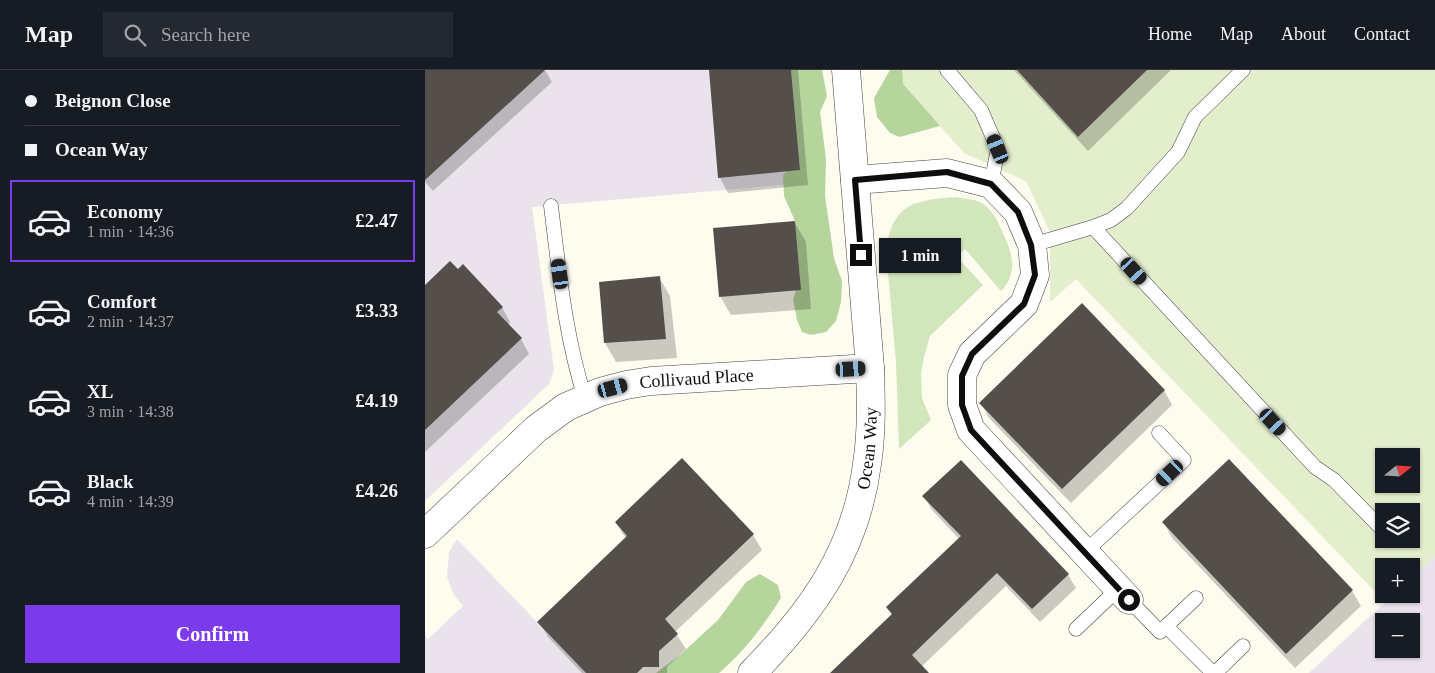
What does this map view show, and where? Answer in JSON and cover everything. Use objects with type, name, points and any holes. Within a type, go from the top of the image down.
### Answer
[{"type":"street","name":"Ocean Way","points":[[752,673],[810,608],[827,582],[841,556],[861,498],[867,463],[871,415],[870,368],[846,70]]},
{"type":"street","points":[[855,180],[947,172],[991,184],[1018,212],[1031,245],[1035,275],[1024,304],[972,354],[962,376],[962,405],[971,430],[1124,594]]},
{"type":"street","name":"Collivaud Place","points":[[425,534],[536,429],[566,407],[585,398],[626,385],[651,382],[870,368]]},
{"type":"lane","points":[[947,70],[981,110],[998,149],[991,184]]},
{"type":"lane","points":[[1031,245],[1093,228],[1111,220],[1127,208],[1178,152],[1195,117],[1243,70]]},
{"type":"lane","points":[[551,206],[569,339],[576,371],[585,398]]},
{"type":"lane","points":[[1093,228],[1315,467],[1335,480],[1375,522]]},
{"type":"lane","points":[[1085,552],[1184,460],[1159,433]]},
{"type":"lane","points":[[1076,629],[1124,594],[1160,632],[1196,598]]},
{"type":"lane","points":[[1167,626],[1214,673],[1243,646]]},
{"type":"shaded area","points":[[425,70],[791,70],[802,183],[532,207],[554,370],[549,384],[425,501]]},
{"type":"shaded area","points":[[457,539],[586,673],[425,673],[425,636],[428,639],[463,606],[454,595],[447,577],[449,552]]},
{"type":"shaded area","points":[[1435,556],[1435,673],[1309,673],[1384,603],[1420,603],[1420,570]]},
{"type":"green space","points":[[791,70],[822,70],[827,96],[820,112],[826,159],[825,196],[834,258],[842,281],[841,302],[836,321],[826,332],[811,335],[802,332],[797,320],[793,299],[800,279],[795,221],[784,196],[783,175],[787,171],[800,170]]},
{"type":"green space","points":[[890,70],[933,70],[943,125],[900,137],[890,133],[877,117],[874,98]]},
{"type":"green space","points":[[902,70],[1435,70],[1435,556],[1420,570],[1420,558],[1375,558],[1375,592],[1076,279],[1050,302],[1050,232],[1026,181],[964,153],[903,84]]},
{"type":"green space","points":[[956,197],[980,202],[994,215],[1005,237],[1012,260],[1012,268],[1007,283],[1001,291],[965,249],[957,257],[983,285],[930,336],[921,374],[922,398],[931,420],[899,449],[896,362],[886,250],[889,234],[900,213],[908,207],[929,200]]},
{"type":"green space","points":[[760,574],[778,585],[781,598],[753,638],[728,665],[719,673],[656,673],[680,655],[718,620],[746,582]]},
{"type":"building","points":[[425,70],[545,70],[425,180]]},
{"type":"building","points":[[709,70],[791,70],[800,170],[718,178]]},
{"type":"building","points":[[1017,70],[1147,70],[1078,137]]},
{"type":"building","points":[[795,221],[801,290],[719,297],[713,228]]},
{"type":"building","points":[[450,261],[458,269],[463,264],[503,307],[497,312],[522,338],[425,430],[425,285]]},
{"type":"building","points":[[660,276],[666,339],[604,343],[599,282]]},
{"type":"building","points":[[1082,303],[1165,390],[1062,489],[979,403]]},
{"type":"building","points":[[682,458],[754,534],[665,619],[678,634],[659,651],[659,667],[643,667],[637,673],[586,673],[537,622],[627,536],[615,522]]},
{"type":"building","points":[[1229,459],[1353,590],[1286,654],[1162,522]]},
{"type":"building","points":[[961,460],[1069,574],[1032,609],[997,573],[912,655],[929,673],[830,673],[892,614],[886,607],[961,536],[922,496]]},
{"type":"route","points":[[861,255],[855,180],[947,172],[991,184],[1018,212],[1031,245],[1035,275],[1024,304],[972,354],[962,376],[962,405],[971,430],[1129,600]]}]
